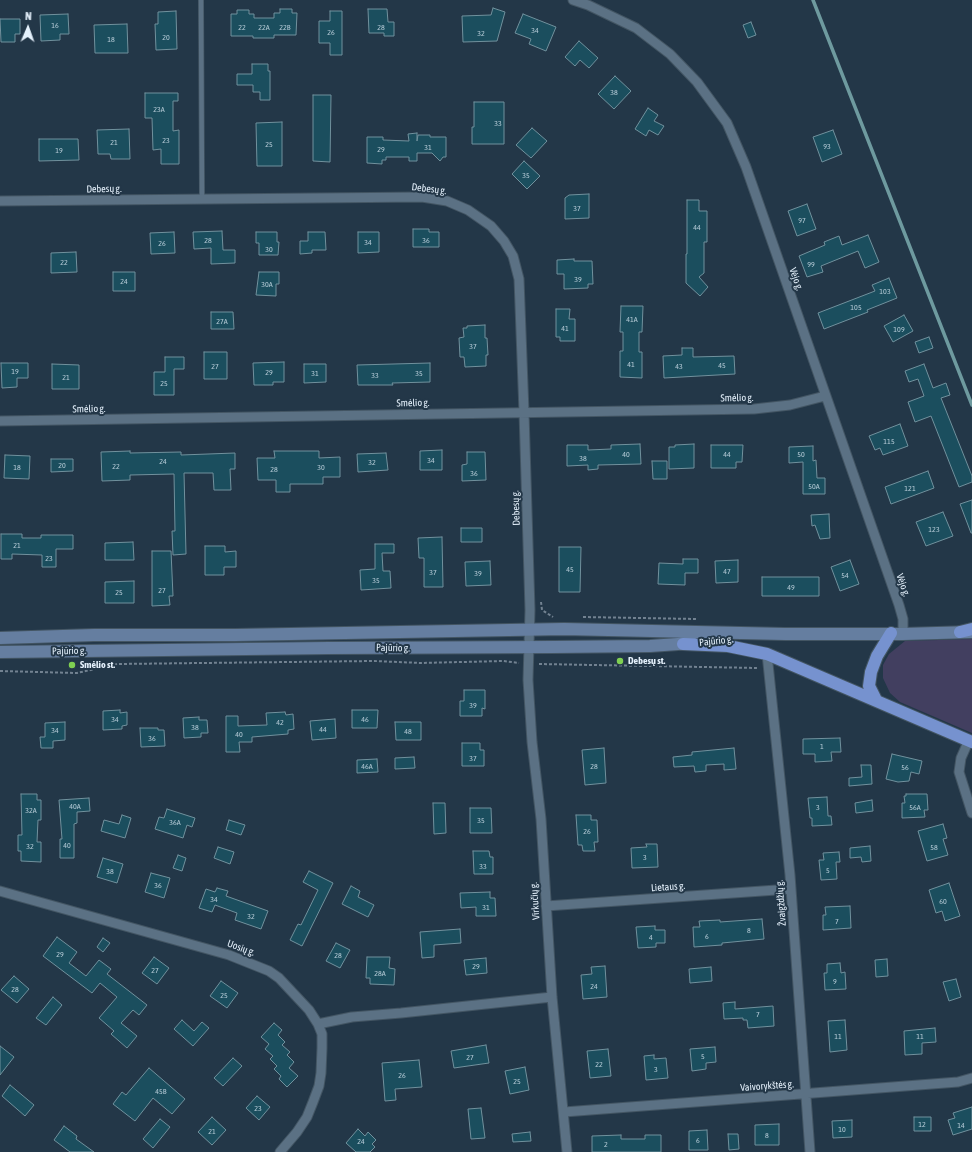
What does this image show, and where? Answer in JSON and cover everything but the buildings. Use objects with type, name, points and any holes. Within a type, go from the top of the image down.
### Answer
[{"type":"highway","points":[[876,700],[869,686],[871,672],[877,656],[897,634]]},
{"type":"highway","points":[[683,644],[728,646],[768,654],[971,741]]},
{"type":"main road","name":"Pajūrio g.","points":[[0,638],[94,635],[235,635],[529,629],[785,634],[897,634],[968,631]]},
{"type":"main road","name":"Pajūrio g.","points":[[0,652],[650,646],[785,634]]},
{"type":"street","name":"Vėjo g.","points":[[573,0],[588,5],[636,28],[670,54],[697,82],[727,123],[737,144],[748,174],[903,619],[897,634]]},
{"type":"street","name":"Debesų g.","points":[[0,201],[422,197],[447,201],[468,210],[491,226],[504,241],[513,256],[519,279],[530,610],[528,648]]},
{"type":"street","name":"Smėlio g.","points":[[0,421],[754,409],[790,405],[825,396]]},
{"type":"street","name":"Virkučių g.","points":[[528,648],[528,680],[532,742],[540,820],[552,997],[567,1152]]},
{"type":"street","name":"Žvaigždžių g.","points":[[768,654],[791,889],[810,1152]]},
{"type":"street","points":[[971,741],[961,758],[960,772],[972,813]]},
{"type":"street","name":"Lietaus g.","points":[[546,906],[791,889]]},
{"type":"street","name":"Uosių g.","points":[[0,891],[229,954],[269,971],[279,978],[309,1010],[318,1024],[322,1034],[321,1073],[319,1086],[307,1117],[297,1132],[280,1152]]},
{"type":"street","points":[[318,1024],[352,1017],[552,997]]},
{"type":"street","name":"Vaivorykštės g.","points":[[564,1112],[958,1082],[972,1078]]},
{"type":"lane","points":[[201,0],[202,199]]},
{"type":"path","points":[[541,602],[542,610],[553,618],[558,617]]},
{"type":"path","points":[[576,617],[696,619]]},
{"type":"path","points":[[0,670],[77,673],[117,664],[366,661],[420,663],[503,661],[519,663]]},
{"type":"path","points":[[538,664],[769,668]]},
{"type":"shaded area","points":[[972,639],[972,733],[900,702],[890,693],[883,678],[883,665],[889,654],[905,641]]},
{"type":"waterway","points":[[813,0],[972,405]]},
{"type":"place","name":"Debesų st.","points":[[620,661]]},
{"type":"place","name":"Smėlio st.","points":[[72,665]]}]
